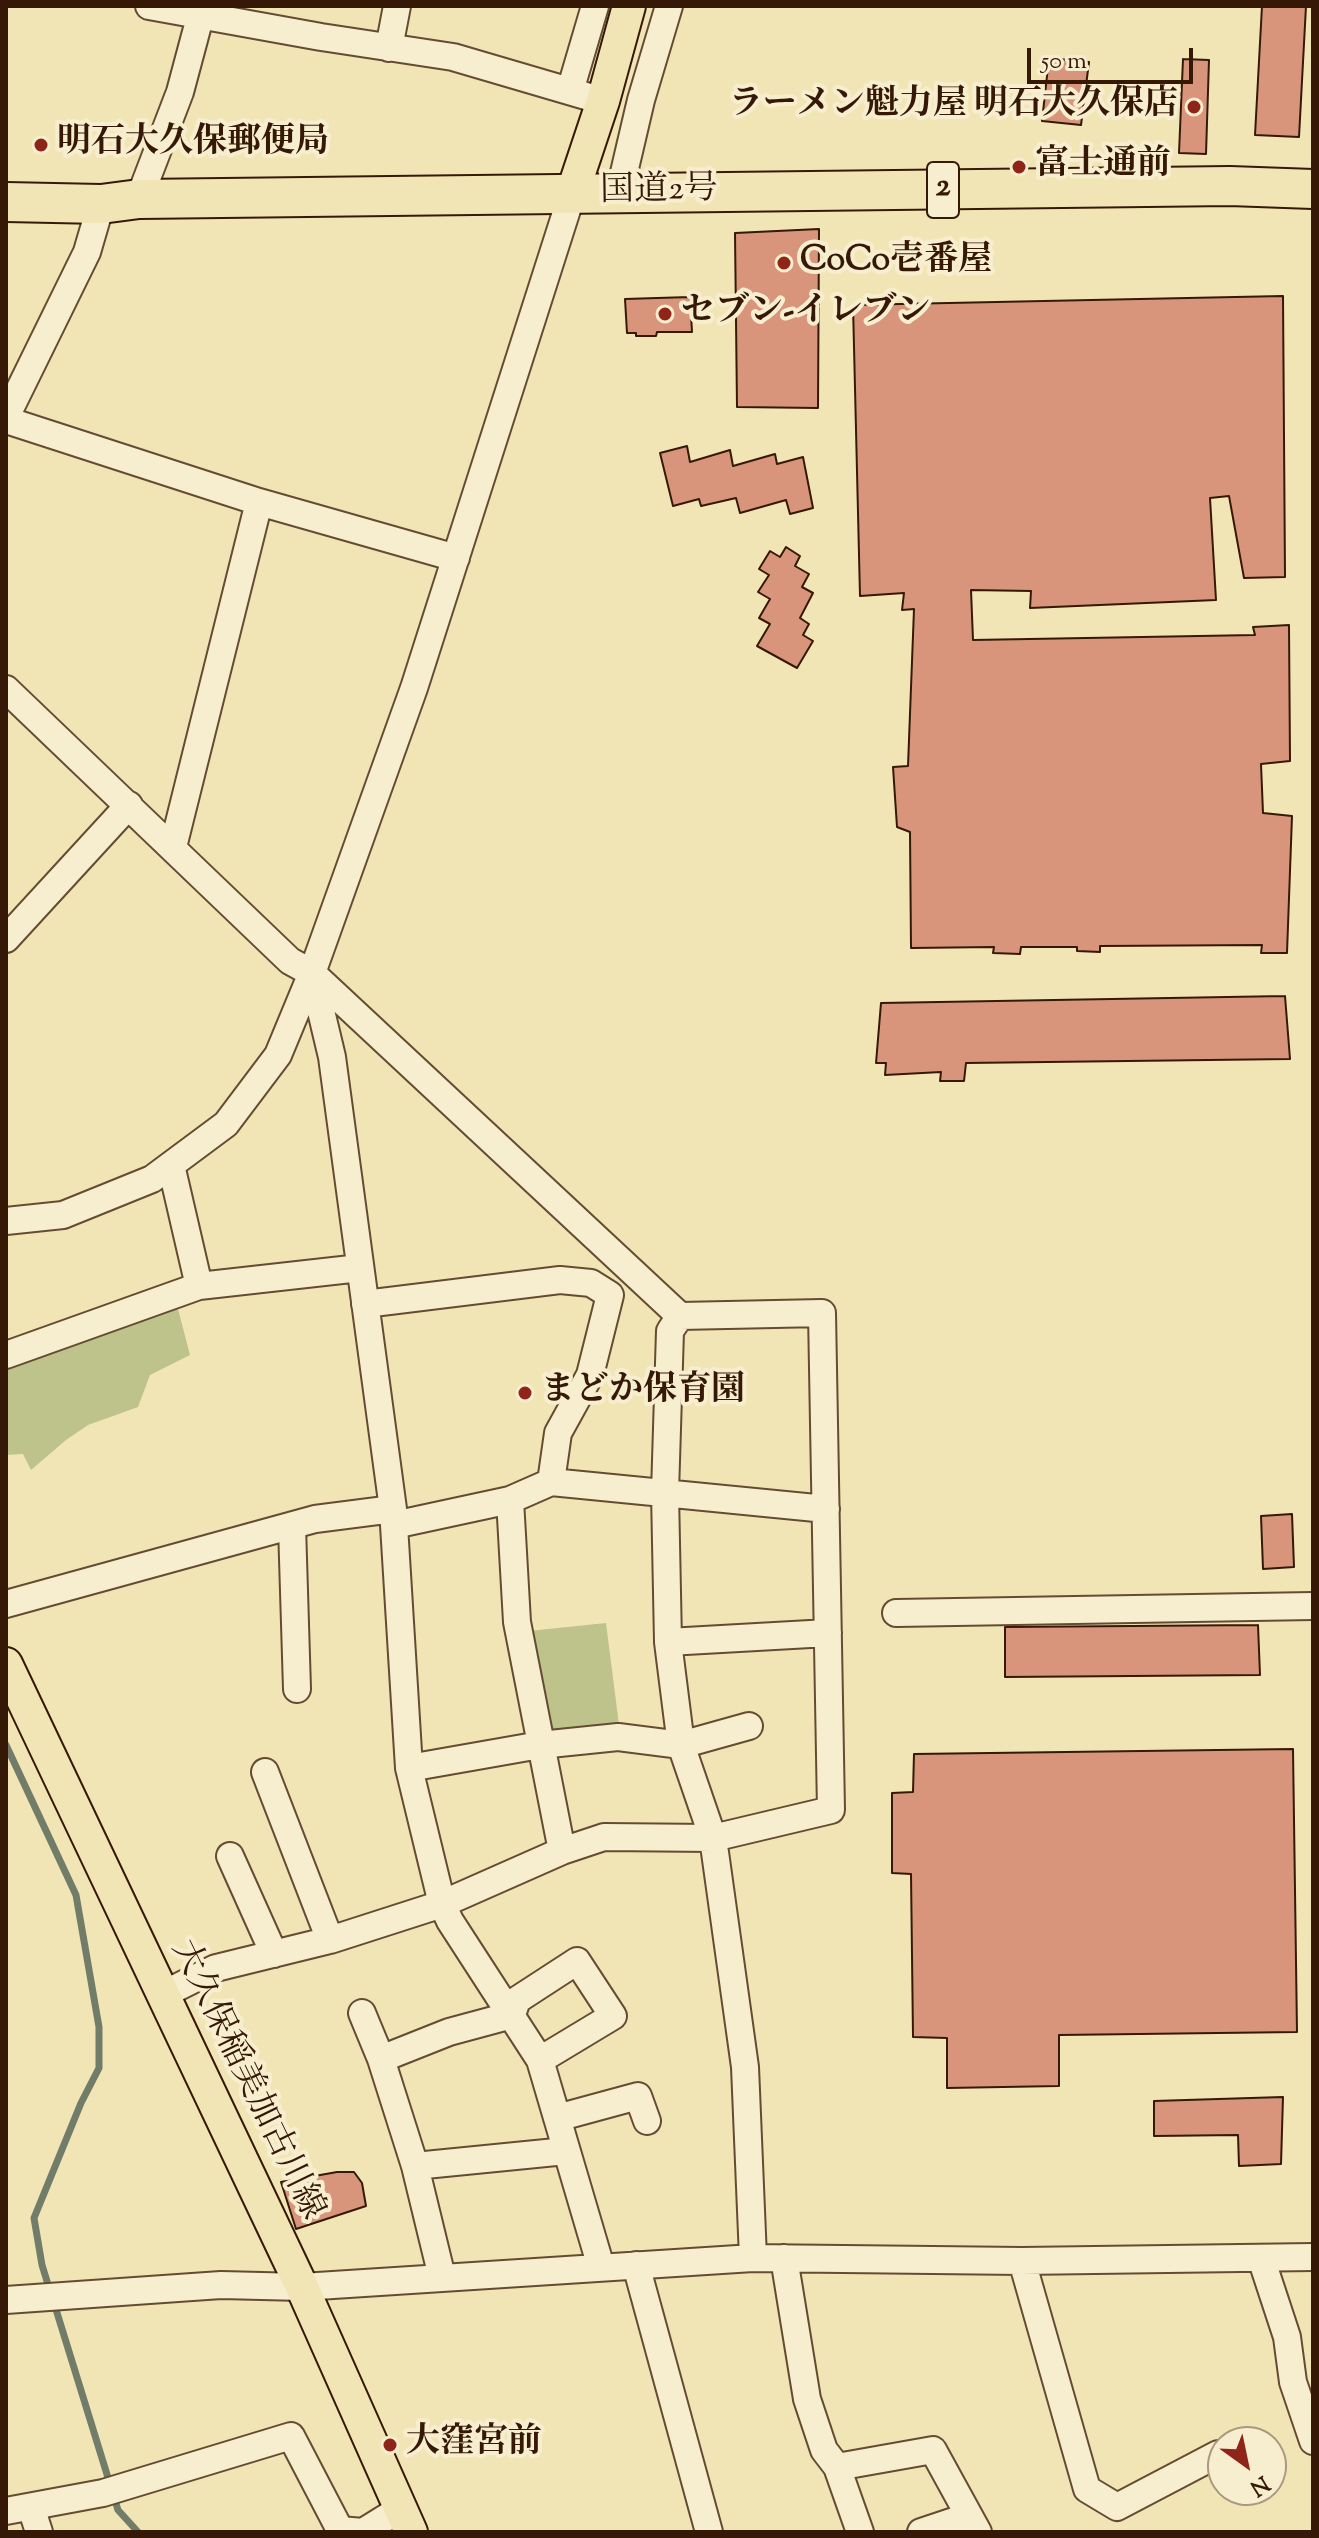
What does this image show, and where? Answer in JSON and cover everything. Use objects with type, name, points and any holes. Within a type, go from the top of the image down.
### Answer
[{"type":"highway","name":"国道2号","points":[[6,202],[101,204],[139,199],[1230,186],[1313,189]]},
{"type":"main road","points":[[572,194],[603,101],[629,6]]},
{"type":"main road","name":"大久保稲美加古川線","points":[[6,1664],[302,2287],[406,2521]]},
{"type":"street","points":[[149,6],[202,10],[321,37],[453,57],[603,101]]},
{"type":"street","points":[[389,48],[397,6]]},
{"type":"street","points":[[570,91],[595,6]]},
{"type":"street","points":[[619,194],[641,100],[669,6]]},
{"type":"street","points":[[139,199],[180,92],[202,10]]},
{"type":"street","points":[[6,1221],[63,1215],[152,1179],[226,1124],[278,1055],[312,973],[414,688],[572,194]]},
{"type":"street","points":[[101,204],[87,252],[6,418],[259,502],[456,558]]},
{"type":"street","points":[[173,847],[259,502]]},
{"type":"street","points":[[6,689],[290,961],[312,973],[680,1316],[822,1313],[831,1810],[713,1838],[604,1837],[562,1851],[442,1904],[330,1940],[216,1968],[162,1995]]},
{"type":"street","points":[[10,927],[129,805]]},
{"type":"street","points":[[312,973],[332,1057],[393,1517],[409,1768],[442,1904],[540,2060],[601,2267]]},
{"type":"street","points":[[171,1165],[199,1286]]},
{"type":"street","points":[[591,1283],[618,1258]]},
{"type":"street","points":[[6,1355],[199,1286],[360,1268]]},
{"type":"street","points":[[365,1304],[560,1280],[591,1283],[610,1295],[590,1375],[558,1433],[551,1482]]},
{"type":"street","points":[[680,1316],[670,1331],[665,1493],[668,1642],[681,1745],[713,1838],[745,2067],[753,2258]]},
{"type":"street","points":[[6,1604],[315,1519],[393,1517],[510,1500],[551,1482],[826,1509]]},
{"type":"street","points":[[510,1500],[517,1622],[562,1851]]},
{"type":"street","points":[[292,1526],[297,1689]]},
{"type":"street","points":[[896,1613],[1313,1606]]},
{"type":"street","points":[[668,1642],[828,1633]]},
{"type":"street","points":[[409,1768],[540,1745],[618,1737],[681,1745],[749,1726]]},
{"type":"street","points":[[265,1772],[330,1940]]},
{"type":"street","points":[[230,1856],[274,1954]]},
{"type":"street","points":[[512,2015],[517,2000],[577,1961],[613,2016],[540,2060]]},
{"type":"street","points":[[362,2013],[381,2059],[415,2166],[442,2277]]},
{"type":"street","points":[[381,2059],[449,2032],[512,2015]]},
{"type":"street","points":[[557,2118],[638,2096],[647,2121]]},
{"type":"street","points":[[415,2166],[566,2151]]},
{"type":"street","points":[[6,2300],[221,2285],[302,2287],[753,2258],[1022,2261],[1313,2257]]},
{"type":"street","points":[[784,2258],[807,2399],[824,2450],[837,2467],[860,2532]]},
{"type":"street","points":[[1261,2258],[1287,2337],[1293,2382],[1313,2441]]},
{"type":"street","points":[[1022,2261],[1087,2489],[1117,2507],[1207,2460]]},
{"type":"street","points":[[636,2265],[709,2532]]},
{"type":"street","points":[[39,2532],[19,2509],[112,2490],[291,2436],[340,2530],[363,2532],[406,2521]]},
{"type":"street","points":[[837,2467],[933,2450],[974,2524],[921,2532]]},
{"type":"green space","points":[[178,1309],[190,1355],[150,1375],[138,1407],[88,1425],[31,1470],[23,1454],[6,1455],[6,1367]]},
{"type":"green space","points":[[606,1623],[619,1725],[552,1733],[542,1727],[529,1631]]},
{"type":"building","points":[[1262,6],[1306,6],[1299,137],[1255,135]]},
{"type":"building","points":[[1049,58],[1089,62],[1081,125],[1042,121]]},
{"type":"building","name":"ラーメン魁力屋 明石大久保店","points":[[1183,59],[1209,60],[1206,154],[1179,153]]},
{"type":"building","points":[[819,229],[818,408],[737,407],[735,233]]},
{"type":"building","points":[[1283,296],[1285,577],[1244,578],[1229,496],[1210,498],[1216,600],[1030,608],[1031,591],[971,590],[973,640],[1255,635],[1253,627],[1289,625],[1290,761],[1261,764],[1263,813],[1292,816],[1287,953],[1261,953],[1262,945],[1100,946],[1100,952],[1077,951],[1077,947],[1021,947],[1020,954],[993,953],[994,947],[911,948],[910,832],[897,827],[893,767],[908,766],[914,609],[902,610],[904,593],[860,596],[853,305]]},
{"type":"building","points":[[690,297],[692,332],[657,332],[656,336],[627,333],[625,299]]},
{"type":"building","points":[[687,446],[690,462],[730,450],[733,466],[775,454],[777,464],[803,457],[813,508],[790,514],[786,500],[740,513],[736,498],[701,506],[699,499],[673,506],[660,453]]},
{"type":"building","points":[[786,547],[800,556],[795,566],[809,574],[802,587],[813,593],[800,618],[809,624],[803,635],[813,641],[797,668],[757,646],[770,624],[759,618],[770,599],[758,592],[769,575],[759,569],[770,551],[780,557]]},
{"type":"building","points":[[1285,996],[1290,1059],[966,1063],[964,1081],[940,1081],[941,1072],[885,1075],[886,1063],[876,1063],[881,1003]]},
{"type":"building","points":[[1292,1514],[1294,1567],[1263,1569],[1261,1516]]},
{"type":"building","points":[[1258,1625],[1260,1675],[1005,1677],[1005,1627]]},
{"type":"building","points":[[1293,1749],[1297,2032],[1059,2035],[1059,2086],[947,2088],[947,2038],[913,2037],[911,1874],[892,1873],[892,1793],[913,1792],[914,1754]]},
{"type":"building","points":[[1283,2097],[1281,2164],[1239,2166],[1238,2135],[1154,2136],[1154,2101]]},
{"type":"building","points":[[354,2172],[362,2183],[366,2206],[296,2229],[281,2182]]},
{"type":"waterway","points":[[6,1745],[76,1895],[99,2027],[99,2068],[81,2103],[34,2218],[50,2291]]},
{"type":"waterway","points":[[54,2303],[118,2510],[138,2532]]},
{"type":"place","name":"ラーメン魁力屋 明石大久保店","points":[[1194,107]]},
{"type":"place","name":"明石大久保郵便局","points":[[41,145]]},
{"type":"place","name":"富士通前","points":[[1019,167]]},
{"type":"place","name":"CoCo壱番屋","points":[[784,263]]},
{"type":"place","name":"セブン-イレブン","points":[[665,314]]},
{"type":"place","name":"まどか保育園","points":[[525,1393]]},
{"type":"place","name":"大窪宮前","points":[[390,2445]]}]
